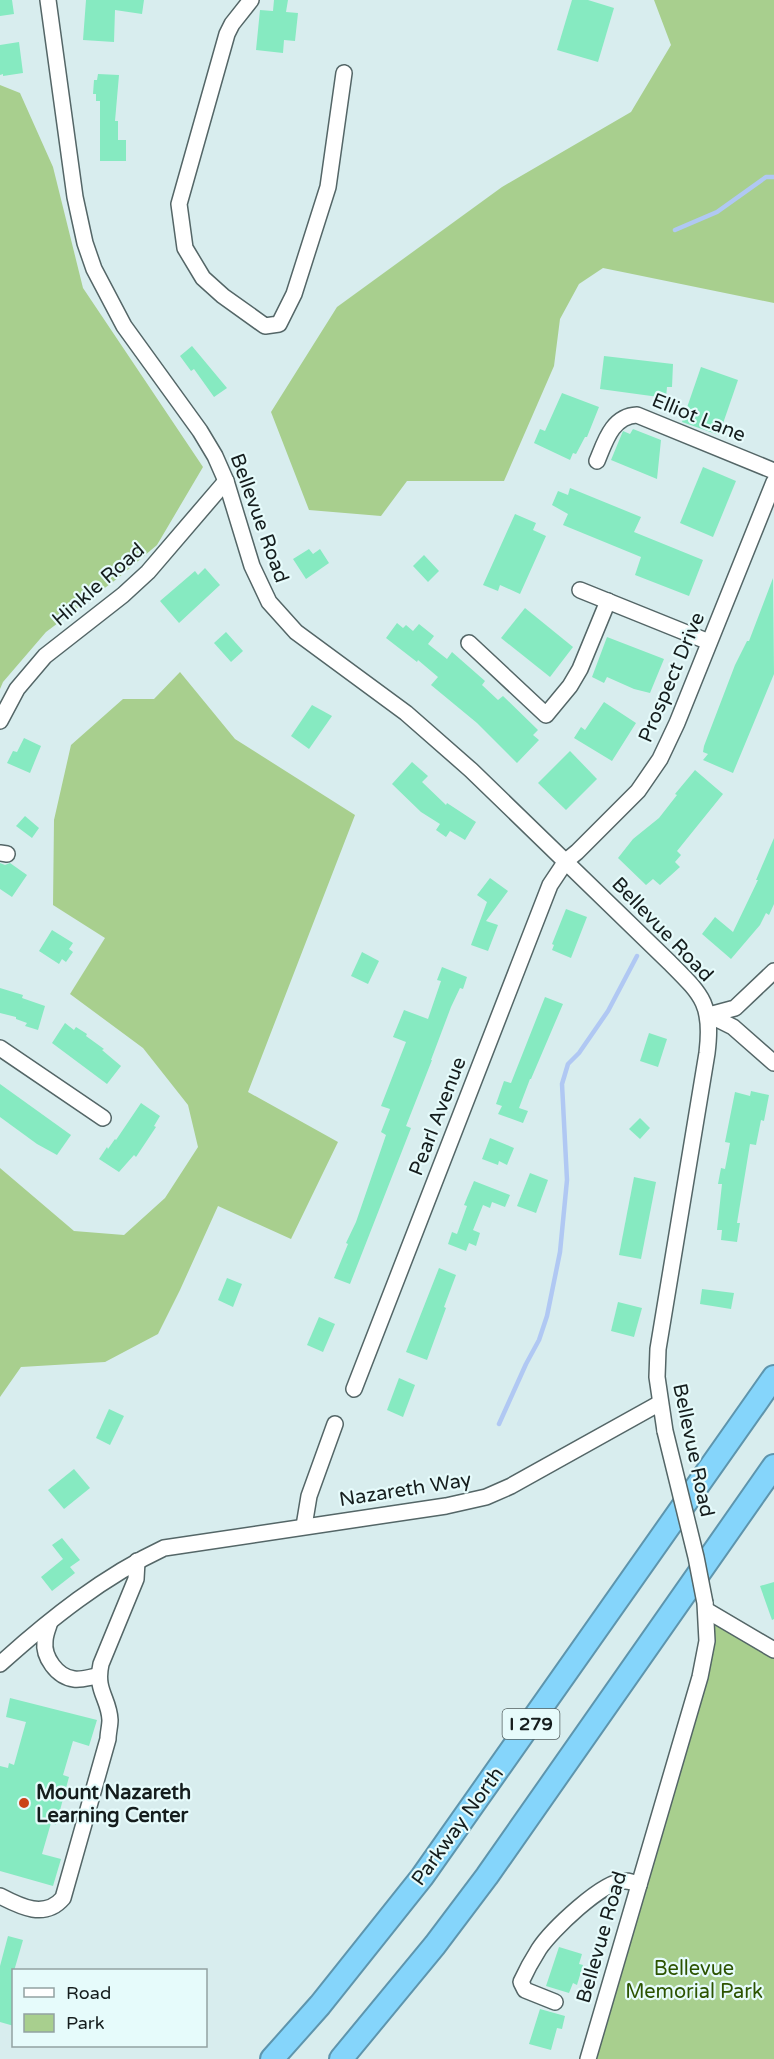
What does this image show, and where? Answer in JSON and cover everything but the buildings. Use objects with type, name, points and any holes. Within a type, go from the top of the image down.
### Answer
[{"type":"highway","name":"Parkway North","points":[[272,2059],[320,2005],[422,1876],[774,1377]]},
{"type":"highway","name":"I 279","points":[[341,2059],[435,1945],[487,1876],[774,1466]]},
{"type":"street","name":"Bellevue Road","points":[[48,0],[75,197],[85,243],[94,269],[124,326],[200,431],[226,481],[259,585],[269,602],[282,618],[316,647],[416,721],[471,770],[691,984],[709,1015],[706,1062],[658,1348],[657,1377],[665,1431],[706,1606],[707,1641],[700,1677],[588,2059]]},
{"type":"street","points":[[251,0],[227,34],[179,204],[185,248],[203,278],[223,296],[265,326],[279,324],[294,294],[328,187],[344,73]]},
{"type":"street","name":"Elliot Lane","points":[[597,461],[612,427],[625,417],[637,415],[774,471]]},
{"type":"street","name":"Hinkle Road","points":[[0,721],[17,689],[45,657],[123,595],[148,572],[226,481]]},
{"type":"street","name":"Prospect Drive","points":[[566,861],[631,798],[650,773],[677,723],[774,482]]},
{"type":"street","points":[[580,590],[709,642]]},
{"type":"street","points":[[469,643],[546,715],[570,686],[580,669],[608,601]]},
{"type":"street","name":"Pearl Avenue","points":[[354,1389],[550,885],[566,861]]},
{"type":"street","points":[[709,1015],[735,1008],[774,971]]},
{"type":"street","points":[[709,1015],[733,1027],[774,1063]]},
{"type":"street","points":[[0,1048],[103,1118]]},
{"type":"street","name":"Nazareth Way","points":[[0,1664],[50,1622],[104,1582],[137,1561],[174,1546],[446,1506],[486,1497],[511,1486],[660,1403]]},
{"type":"street","points":[[304,1526],[309,1496],[335,1424]]},
{"type":"street","points":[[0,1896],[33,1910],[44,1910],[57,1904],[63,1898],[108,1739],[110,1719],[100,1690],[98,1676],[136,1579],[137,1561]]},
{"type":"street","points":[[706,1606],[774,1650]]},
{"type":"street","points":[[50,1622],[45,1639],[45,1650],[54,1667],[68,1678],[98,1676]]},
{"type":"street","points":[[555,2002],[525,1990],[521,1982],[540,1948],[592,1897],[609,1886],[624,1881],[639,1885]]},
{"type":"green space","points":[[654,0],[774,0],[774,303],[603,268],[579,284],[560,319],[554,366],[504,481],[407,481],[381,516],[309,510],[271,412],[337,307],[502,187],[631,112],[671,45]]},
{"type":"green space","points":[[0,85],[20,93],[53,167],[83,288],[203,467],[157,545],[118,578],[46,632],[3,682],[0,689]]},
{"type":"green space","points":[[180,672],[235,739],[355,815],[248,1092],[338,1142],[291,1239],[218,1206],[158,1334],[105,1362],[21,1367],[0,1397],[0,1168],[74,1231],[124,1235],[165,1198],[198,1147],[188,1105],[143,1048],[70,994],[105,938],[53,905],[54,820],[71,745],[123,699],[154,699]]},
{"type":"green space","name":"Bellevue Memorial Park","points":[[706,1610],[774,1653],[774,2059],[588,2059],[700,1677]]},
{"type":"waterway","points":[[675,230],[717,212],[766,177],[774,177]]},
{"type":"waterway","points":[[499,1424],[539,1340],[547,1316],[560,1252],[567,1180],[562,1084],[568,1064],[579,1053],[608,1011],[637,956]]},
{"type":"place","name":"Mount Nazareth Learning Center","points":[[24,1803]]}]
